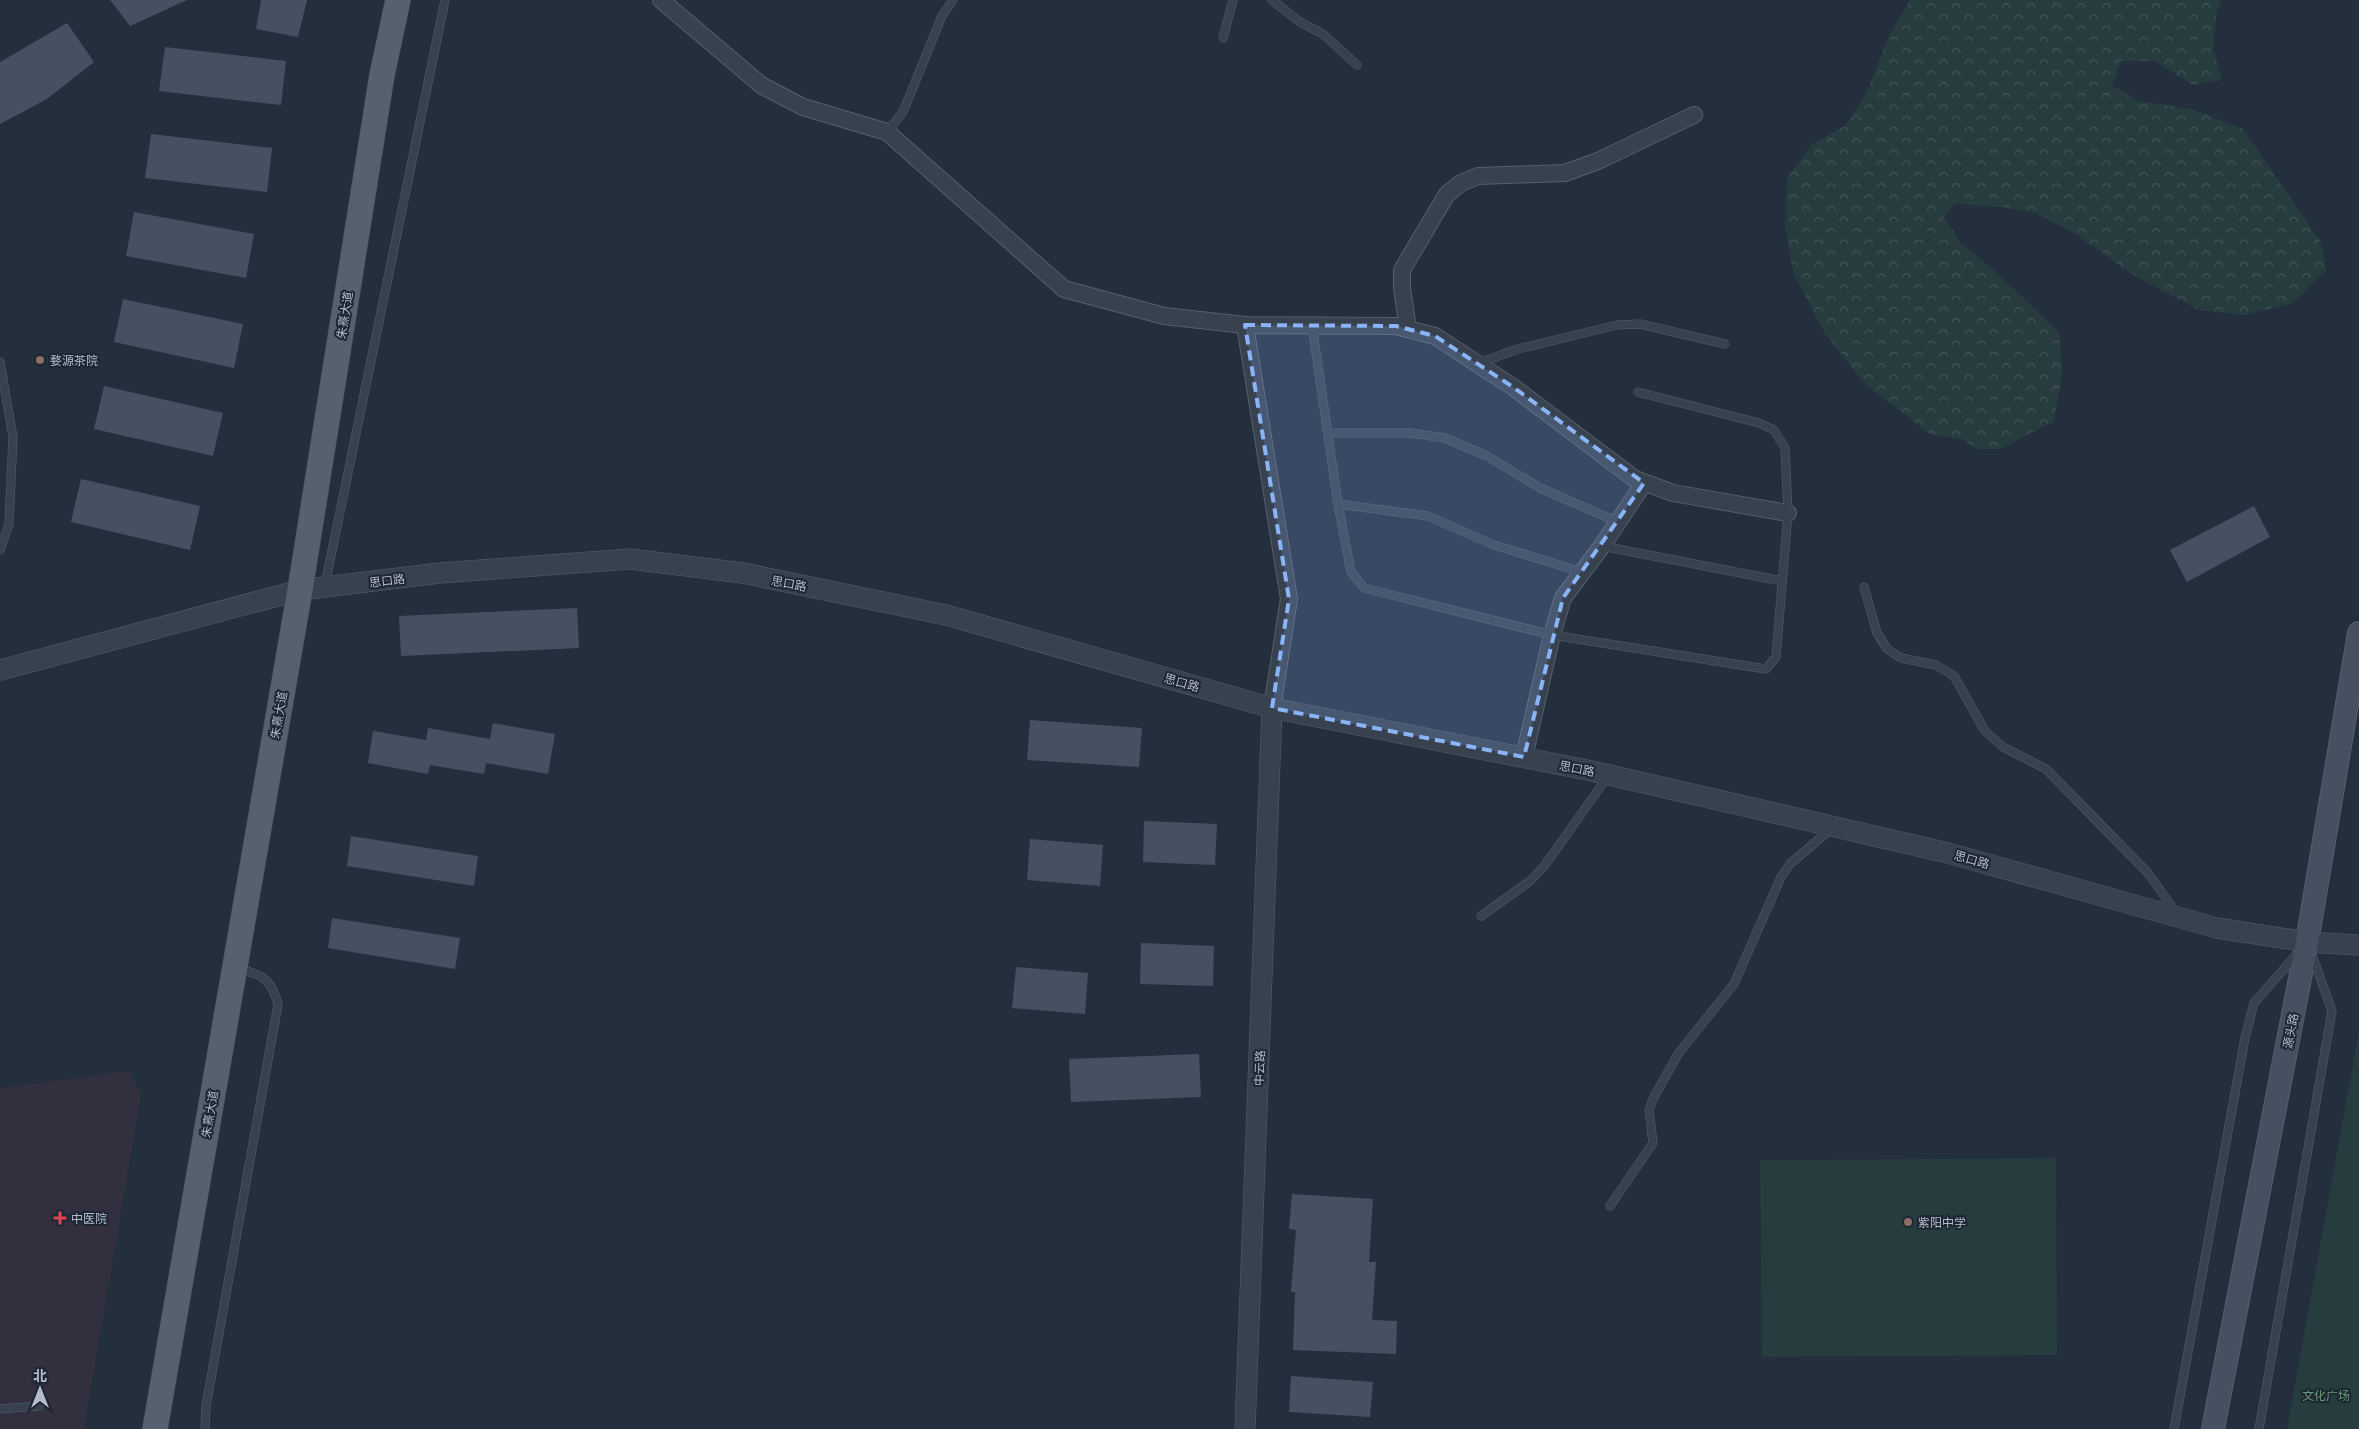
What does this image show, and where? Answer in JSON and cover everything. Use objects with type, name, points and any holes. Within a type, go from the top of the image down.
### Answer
[{"type":"main road","name":"朱熹大道","points":[[155,1429],[300,590],[381,85],[398,0]]},
{"type":"main road","name":"源头路","points":[[2214,1429],[2307,942],[2359,633]]},
{"type":"street","points":[[661,0],[761,85],[803,107],[886,132],[1064,289],[1164,316],[1244,325],[1396,326],[1435,336],[1513,386],[1635,480],[1673,493],[1788,514]]},
{"type":"street","points":[[1408,329],[1402,288],[1402,270],[1448,194],[1462,182],[1478,176],[1565,172],[1598,161],[1694,115]]},
{"type":"street","points":[[1244,325],[1289,599],[1272,708]]},
{"type":"street","points":[[1524,757],[1552,634],[1563,598],[1602,546],[1644,483]]},
{"type":"street","name":"思口路","points":[[0,670],[300,590],[440,573],[630,559],[743,573],[946,615],[1272,708],[1524,757],[1833,826],[1948,853],[2217,928],[2307,942],[2359,945]]},
{"type":"street","name":"中云路","points":[[1246,1429],[1272,708]]},
{"type":"lane","points":[[325,587],[445,0]]},
{"type":"lane","points":[[886,132],[903,112],[942,16],[953,0]]},
{"type":"lane","points":[[1223,38],[1233,0]]},
{"type":"lane","points":[[1272,0],[1300,22],[1323,34],[1357,65]]},
{"type":"lane","points":[[1477,364],[1518,349],[1617,325],[1640,324],[1725,344]]},
{"type":"lane","points":[[1312,325],[1338,504],[1351,572],[1364,588],[1552,634],[1766,668],[1776,657],[1788,514],[1785,448],[1774,430],[1759,423],[1638,392]]},
{"type":"lane","points":[[0,362],[13,437],[9,524],[0,550]]},
{"type":"lane","points":[[1329,433],[1411,433],[1445,438],[1487,456],[1540,488],[1618,522]]},
{"type":"lane","points":[[1338,504],[1428,516],[1494,545],[1582,572]]},
{"type":"lane","points":[[1602,546],[1782,581]]},
{"type":"lane","points":[[1864,587],[1877,633],[1887,649],[1901,658],[1936,665],[1954,676],[1986,731],[2003,746],[2046,769],[2148,873],[2179,917]]},
{"type":"lane","points":[[1481,916],[1530,881],[1545,865],[1609,775]]},
{"type":"lane","points":[[1610,1206],[1653,1143],[1649,1110],[1653,1099],[1678,1054],[1734,984],[1781,877],[1790,864],[1833,826]]},
{"type":"lane","points":[[2174,1429],[2230,1115],[2254,1003],[2307,942],[2332,1011],[2258,1429]]},
{"type":"lane","points":[[205,1429],[206,1406],[278,1004],[272,986],[258,974],[234,967]]},
{"type":"lane","points":[[0,1409],[39,1406]]},
{"type":"highlighted area","points":[[1245,325],[1396,326],[1435,336],[1513,387],[1644,483],[1563,598],[1524,757],[1272,708],[1289,599]]},
{"type":"shaded area","name":"中医院","points":[[129,1071],[141,1095],[84,1429],[0,1429],[0,1088]]},
{"type":"green space","points":[[1910,0],[2221,0],[2217,11],[2213,48],[2222,80],[2193,85],[2155,61],[2121,61],[2112,85],[2138,101],[2192,109],[2243,129],[2321,242],[2326,270],[2293,303],[2244,315],[2199,310],[2135,276],[2074,233],[2036,213],[2002,207],[1955,204],[1944,217],[1960,242],[1998,274],[2059,332],[2062,376],[2054,421],[2000,449],[1977,449],[1962,439],[1930,434],[1867,386],[1825,334],[1793,272],[1785,227],[1787,179],[1811,145],[1845,126],[1867,92],[1889,35]]},
{"type":"green space","name":"文化广场","points":[[2359,1030],[2359,1429],[2287,1429]]},
{"type":"green space","points":[[2056,1158],[2057,1355],[1762,1357],[1760,1160]]},
{"type":"building","points":[[110,0],[187,0],[130,26]]},
{"type":"building","points":[[261,0],[307,0],[298,37],[256,29]]},
{"type":"building","points":[[67,23],[94,62],[47,99],[0,124],[0,62]]},
{"type":"building","points":[[165,47],[286,61],[281,105],[159,91]]},
{"type":"building","points":[[151,134],[272,148],[267,192],[145,178]]},
{"type":"building","points":[[134,212],[254,234],[246,278],[126,256]]},
{"type":"building","points":[[123,299],[243,324],[234,368],[114,342]]},
{"type":"building","points":[[104,386],[223,413],[213,456],[94,429]]},
{"type":"building","points":[[81,479],[200,506],[190,550],[71,522]]},
{"type":"building","points":[[2254,506],[2270,537],[2187,582],[2170,550]]},
{"type":"building","points":[[577,608],[579,648],[401,656],[399,616]]},
{"type":"building","points":[[1030,720],[1142,728],[1139,767],[1027,760]]},
{"type":"building","points":[[493,723],[555,734],[548,774],[486,763],[484,774],[430,765],[428,774],[368,763],[373,731],[426,740],[428,728],[490,739]]},
{"type":"building","points":[[1144,821],[1217,824],[1215,865],[1143,862]]},
{"type":"building","points":[[351,836],[478,856],[474,886],[347,866]]},
{"type":"building","points":[[1030,839],[1103,845],[1100,886],[1027,880]]},
{"type":"building","points":[[332,918],[460,938],[455,969],[328,948]]},
{"type":"building","points":[[1141,943],[1214,946],[1213,986],[1140,984]]},
{"type":"building","points":[[1016,967],[1088,973],[1085,1014],[1012,1008]]},
{"type":"building","points":[[1199,1054],[1201,1097],[1071,1102],[1069,1059]]},
{"type":"building","points":[[1292,1194],[1373,1199],[1369,1262],[1376,1262],[1372,1320],[1397,1321],[1396,1354],[1293,1350],[1295,1292],[1291,1292],[1296,1230],[1289,1229]]},
{"type":"building","points":[[1291,1376],[1373,1382],[1370,1417],[1289,1412]]},
{"type":"place","name":"婺源茶院","points":[[40,360]]},
{"type":"place","name":"中医院","points":[[60,1218]]},
{"type":"place","name":"紫阳中学","points":[[1908,1222]]}]
